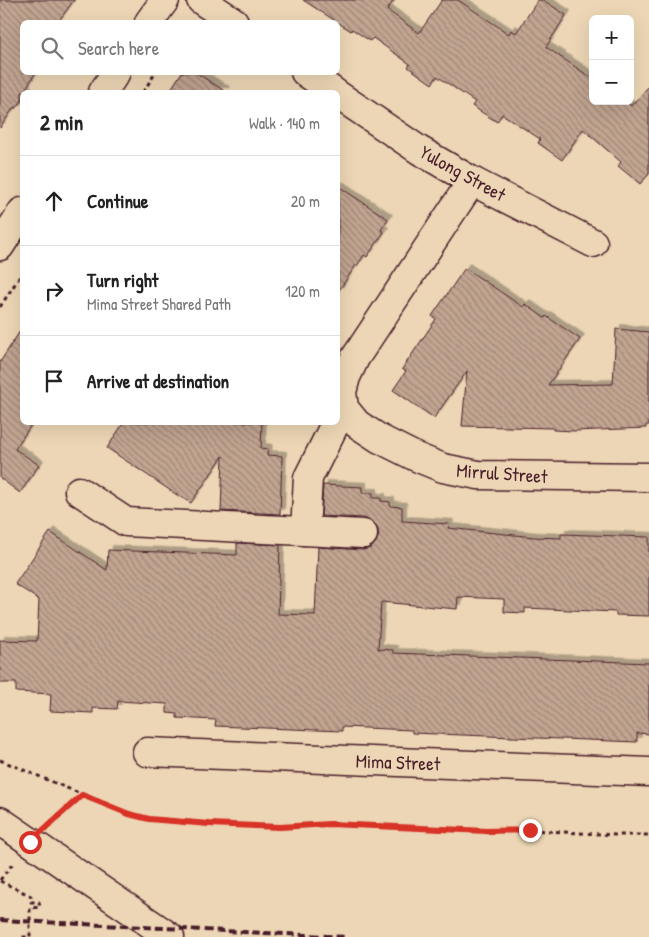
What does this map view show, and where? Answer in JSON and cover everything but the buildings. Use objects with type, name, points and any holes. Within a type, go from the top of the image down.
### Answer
[{"type":"street","points":[[151,20],[164,0]]},
{"type":"street","points":[[201,0],[231,20]]},
{"type":"street","points":[[104,90],[114,75]]},
{"type":"street","points":[[309,75],[331,90]]},
{"type":"street","name":"Yulong Street","points":[[340,96],[419,150],[472,181],[593,243]]},
{"type":"street","points":[[340,406],[346,376],[355,358],[472,181]]},
{"type":"street","points":[[0,246],[20,215]]},
{"type":"street","name":"Mirrul Street","points":[[340,406],[357,424],[380,439],[443,468],[478,475],[649,477]]},
{"type":"street","points":[[305,531],[308,478],[332,425]]},
{"type":"street","points":[[79,491],[126,522],[363,534]]},
{"type":"street","name":"Mima Street","points":[[147,752],[649,772]]},
{"type":"street","points":[[0,821],[170,937]]},
{"type":"path","points":[[144,90],[154,75]]},
{"type":"path","points":[[0,307],[20,276]]},
{"type":"path","points":[[0,760],[129,814],[149,819],[280,827],[330,824],[487,831],[530,830],[649,835]]},
{"type":"path","points":[[30,842],[82,795]]},
{"type":"path","points":[[0,881],[31,896],[31,902],[39,902],[40,907],[30,908],[30,936],[21,937]]},
{"type":"railway","points":[[0,920],[347,937]]},
{"type":"route","points":[[30,842],[82,795],[129,814],[149,819],[209,824],[280,827],[330,824],[487,831],[530,830]]}]
